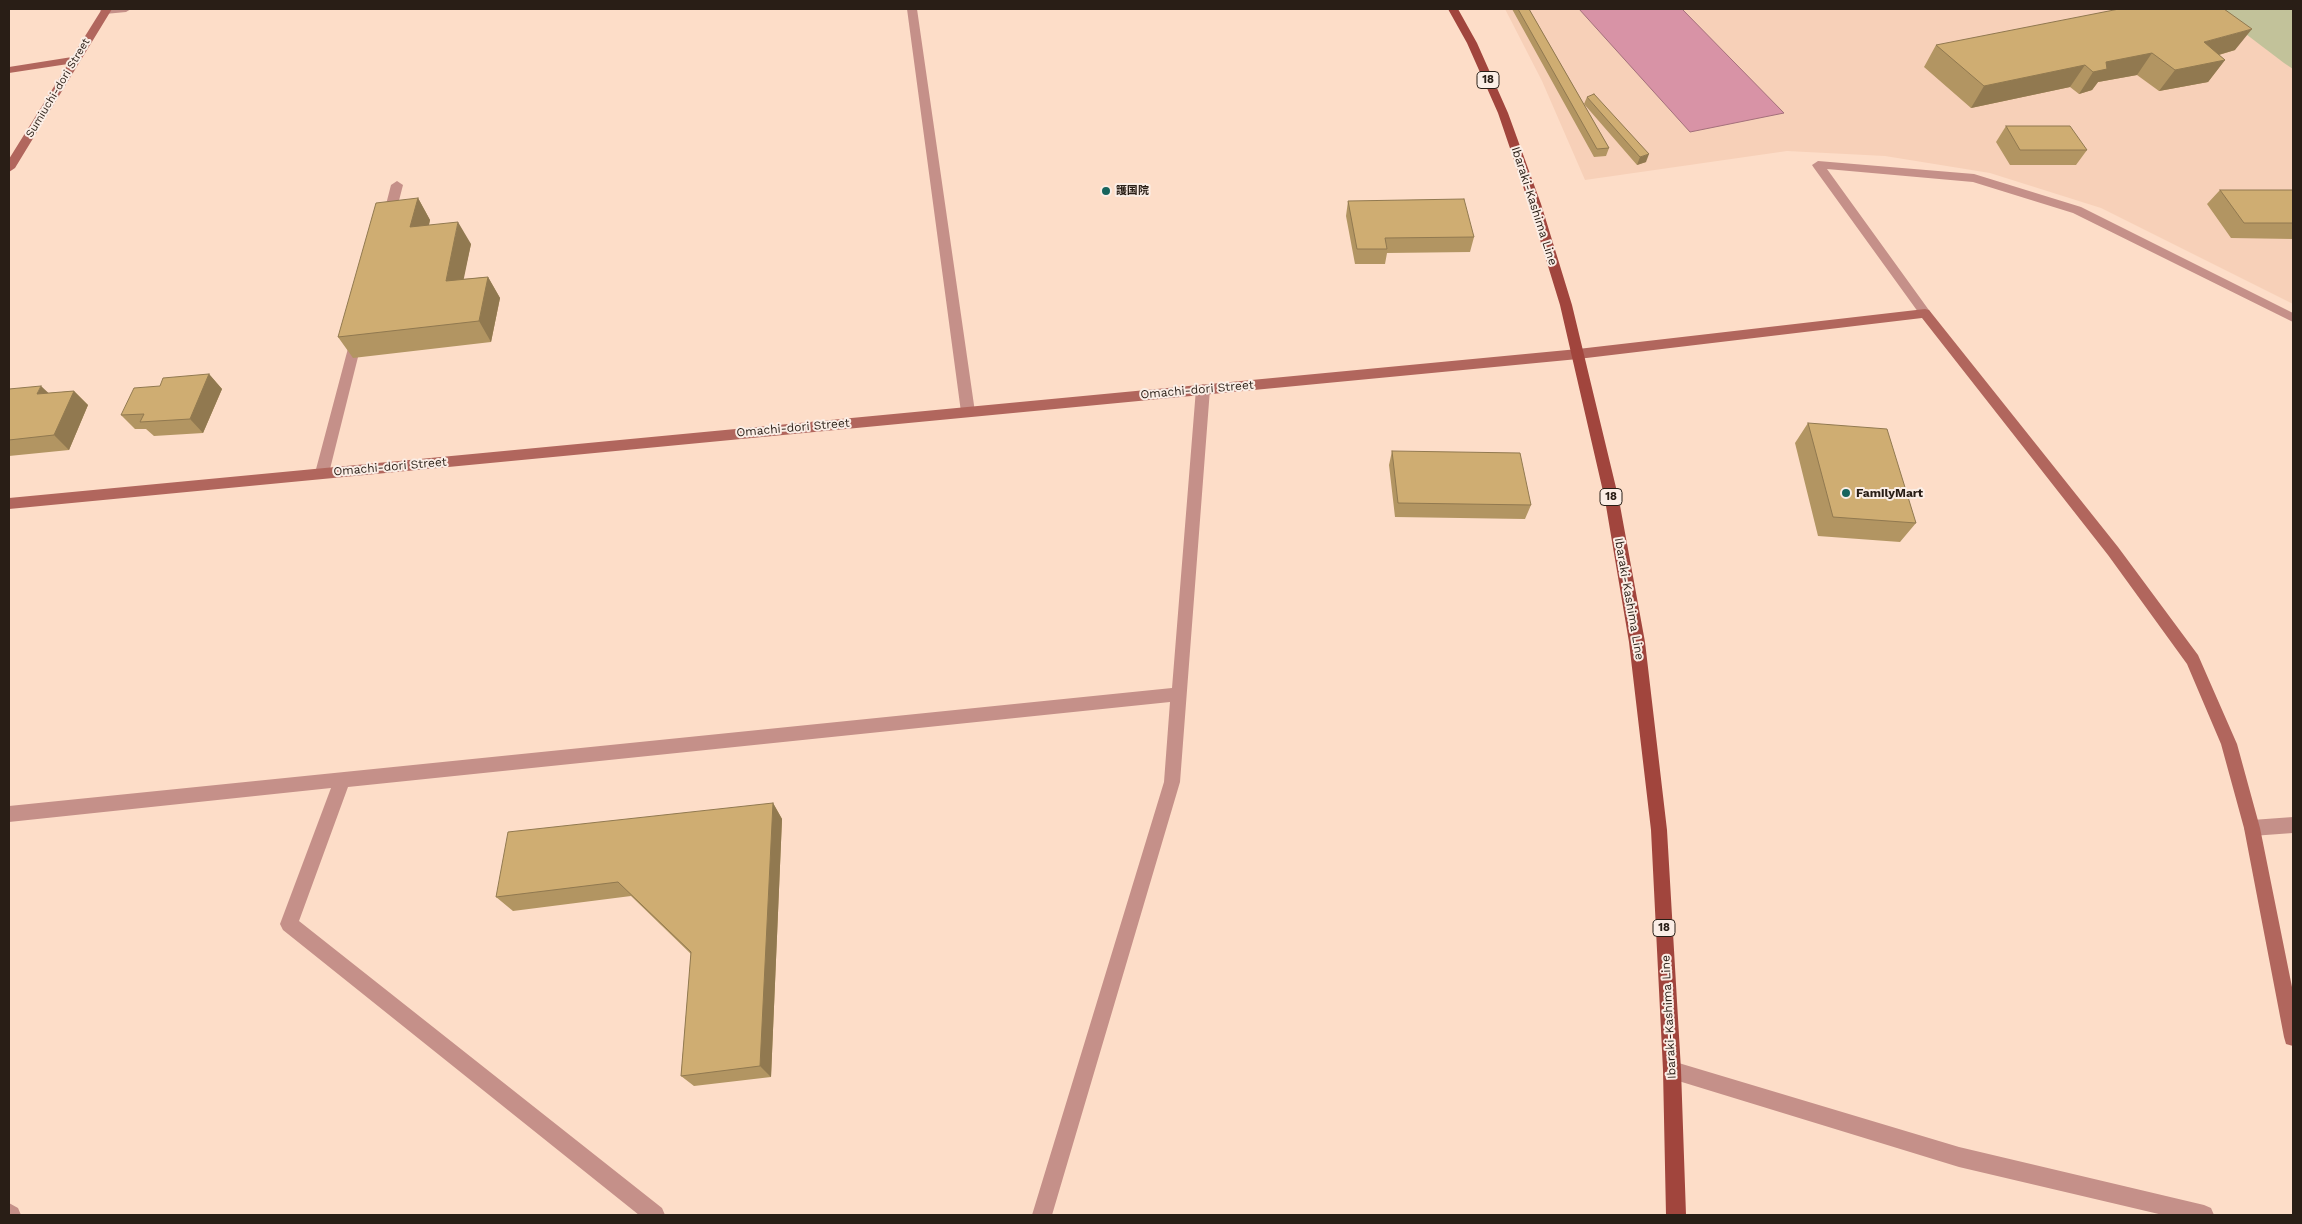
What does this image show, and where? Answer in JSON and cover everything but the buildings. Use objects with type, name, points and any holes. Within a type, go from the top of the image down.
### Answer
[{"type":"main road","name":"Ibaraki-Kashima Line","points":[[1453,9],[1476,52],[1518,155],[1535,204],[1578,354],[1612,500],[1637,642],[1659,830],[1672,1070],[1676,1215]]},
{"type":"street","points":[[106,10],[126,9]]},
{"type":"street","points":[[912,9],[968,412]]},
{"type":"street","name":"Sumiuchi-dori Street","points":[[9,168],[106,10]]},
{"type":"street","points":[[9,70],[75,60]]},
{"type":"street","points":[[2293,318],[2077,210],[1974,178],[1818,165],[1924,313],[2113,551],[2193,660],[2229,744],[2252,828],[2293,1037]]},
{"type":"street","points":[[384,233],[397,185]]},
{"type":"street","name":"Omachi-dori Street","points":[[9,504],[1578,354],[1924,313]]},
{"type":"street","points":[[322,473],[362,320]]},
{"type":"street","points":[[1042,1215],[1172,782],[1203,389]]},
{"type":"street","points":[[9,814],[1180,694]]},
{"type":"street","points":[[343,779],[289,924],[655,1215]]},
{"type":"street","points":[[2252,828],[2293,825]]},
{"type":"street","points":[[1672,1070],[1959,1157],[2204,1215]]},
{"type":"shaded area","points":[[1505,9],[2293,9],[2293,304],[2101,208],[1990,173],[1885,156],[1787,151],[1585,180],[1542,81]]},
{"type":"shaded area","points":[[1579,9],[1682,9],[1784,113],[1690,132]]},
{"type":"green space","points":[[2213,9],[2293,9],[2293,69],[2284,63]]},
{"type":"place","name":"護国院","points":[[1106,191]]},
{"type":"place","name":"FamilyMart","points":[[1846,493]]}]
